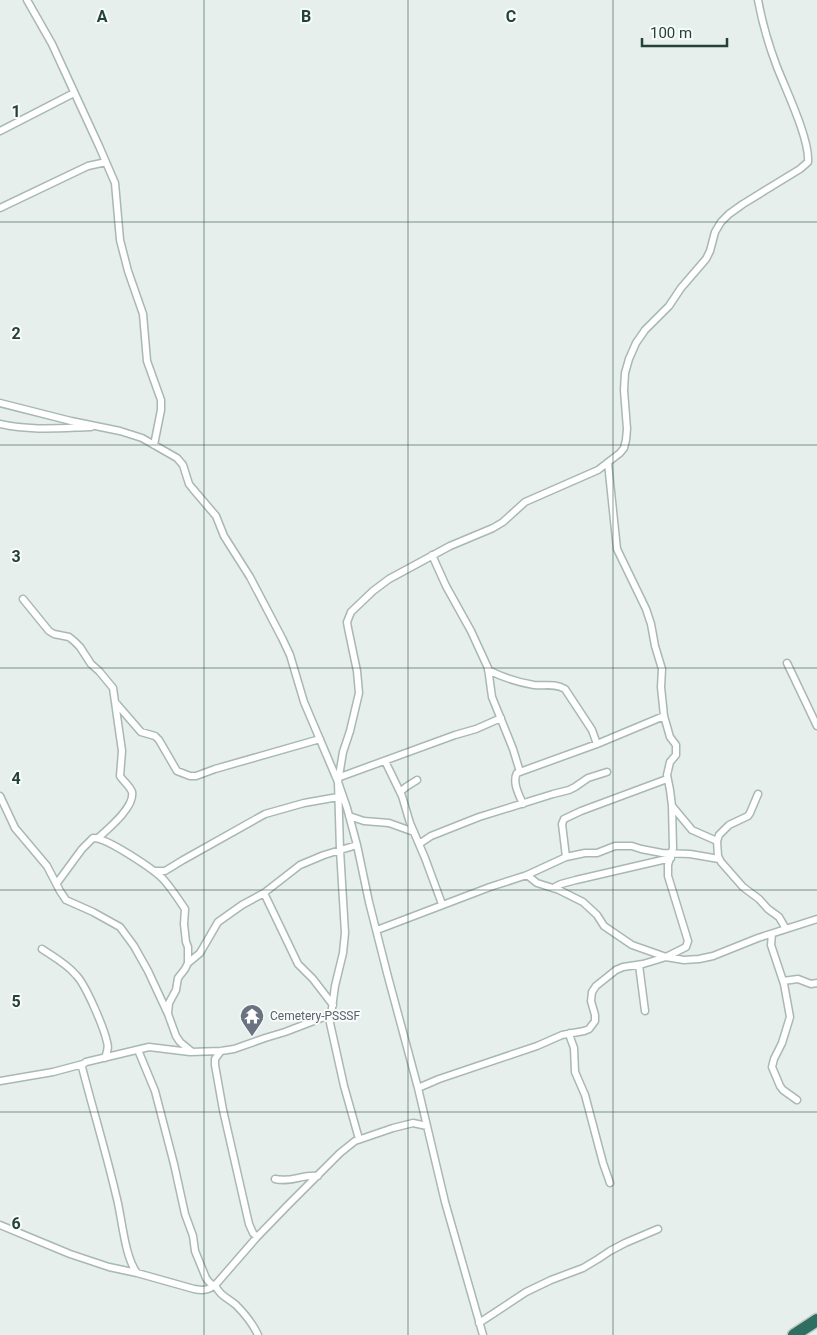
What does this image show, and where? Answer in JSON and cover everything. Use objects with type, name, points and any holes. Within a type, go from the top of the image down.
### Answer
[{"type":"highway","points":[[794,1335],[817,1320]]},
{"type":"street","points":[[27,0],[52,44],[115,183],[120,240],[128,272],[143,314],[146,361],[161,400],[161,410],[154,445]]},
{"type":"street","points":[[359,1139],[344,1086],[330,1023],[345,933],[340,850],[339,779],[343,752],[359,693],[357,671],[347,622],[348,617],[356,607],[389,578],[450,546],[493,528],[525,502],[598,470],[615,458],[624,448],[627,429],[624,390],[625,373],[636,343],[706,259],[715,232],[721,222],[743,204],[800,169],[808,162],[809,155],[799,123],[776,64],[758,0]]},
{"type":"street","points":[[0,131],[74,93]]},
{"type":"street","points":[[0,208],[88,166],[106,162]]},
{"type":"street","points":[[0,403],[120,431],[142,438],[181,462],[189,484],[216,516],[224,536],[250,577],[290,655],[304,702],[339,779],[357,844],[369,902],[448,1211],[483,1335]]},
{"type":"street","points":[[0,424],[29,428],[100,427]]},
{"type":"street","points":[[418,1088],[570,1033],[584,1031],[595,1020],[591,996],[596,986],[616,970],[666,957],[686,947],[688,941],[668,876],[668,865],[673,848],[672,806],[667,778],[670,762],[677,754],[676,745],[670,737],[664,716],[661,687],[662,669],[651,624],[646,609],[617,549],[608,463]]},
{"type":"street","points":[[432,555],[446,586],[471,631],[488,670],[490,691],[520,772]]},
{"type":"street","points":[[22,598],[48,631],[69,637],[80,647],[91,664],[113,688],[122,752],[120,776],[130,788],[132,797],[116,822],[98,838]]},
{"type":"street","points":[[787,663],[817,726]]},
{"type":"street","points":[[488,670],[514,682],[537,685],[549,684],[565,689],[592,730],[597,744]]},
{"type":"street","points":[[115,702],[141,732],[155,736],[159,740],[177,771],[190,776],[196,776],[320,739]]},
{"type":"street","points":[[523,804],[514,777],[517,773],[597,744],[664,716]]},
{"type":"street","points":[[339,779],[501,718]]},
{"type":"street","points":[[385,761],[400,792],[442,904]]},
{"type":"street","points":[[419,844],[430,836],[479,818],[568,790],[588,778],[607,772]]},
{"type":"street","points":[[566,857],[562,824],[564,819],[580,811],[667,778]]},
{"type":"street","points":[[400,792],[417,780]]},
{"type":"street","points":[[758,794],[748,816],[729,825],[719,835],[717,841],[719,859],[743,887],[779,917],[786,929]]},
{"type":"street","points":[[0,796],[15,828],[42,860],[66,900],[120,926],[139,954],[168,1014],[176,1036],[192,1052]]},
{"type":"street","points":[[152,870],[165,871],[265,814],[338,796]]},
{"type":"street","points":[[672,806],[692,830],[717,841]]},
{"type":"street","points":[[349,816],[390,823],[414,832]]},
{"type":"street","points":[[56,883],[82,849],[93,838],[98,838],[119,848],[164,880],[184,908],[188,963]]},
{"type":"street","points":[[168,1014],[169,1002],[176,990],[178,978],[188,963],[200,953],[218,922],[242,905],[264,893],[300,865],[357,844]]},
{"type":"street","points":[[377,930],[442,904],[527,875],[566,857],[597,853],[616,846],[632,846],[671,856]]},
{"type":"street","points":[[553,888],[561,884],[671,856],[690,854],[719,859]]},
{"type":"street","points":[[527,875],[537,883],[553,888],[582,902],[597,916],[604,926],[632,945],[666,957],[684,960],[713,956],[758,938],[817,919]]},
{"type":"street","points":[[264,893],[298,964],[313,979],[333,1005]]},
{"type":"street","points":[[772,934],[771,945],[783,981],[790,1017],[772,1066],[780,1086],[797,1100]]},
{"type":"street","points":[[42,949],[64,964],[79,978],[102,1025],[108,1043],[105,1058]]},
{"type":"street","points":[[638,965],[645,1011]]},
{"type":"street","points":[[783,981],[798,979],[811,984],[817,983]]},
{"type":"street","points":[[0,1081],[53,1072],[149,1047],[192,1052],[234,1049],[332,1014]]},
{"type":"street","points":[[570,1033],[574,1048],[576,1072],[585,1095],[610,1183]]},
{"type":"street","points":[[138,1050],[155,1091],[185,1214],[206,1278],[215,1286],[220,1294],[239,1308],[258,1335]]},
{"type":"street","points":[[221,1051],[215,1059],[215,1065],[223,1110],[249,1224],[252,1233],[257,1237]]},
{"type":"street","points":[[83,1064],[82,1067],[117,1196],[129,1256],[137,1273]]},
{"type":"street","points":[[0,1225],[70,1254],[109,1267],[204,1291],[215,1286],[257,1237],[340,1153],[359,1139],[414,1123],[427,1126]]},
{"type":"street","points":[[275,1179],[287,1181],[307,1176],[318,1176]]},
{"type":"street","points":[[479,1323],[526,1292],[550,1280],[583,1268],[625,1243],[658,1229]]},
{"type":"place","name":"Cemetery-PSSSF","points":[[252,1037]]}]
